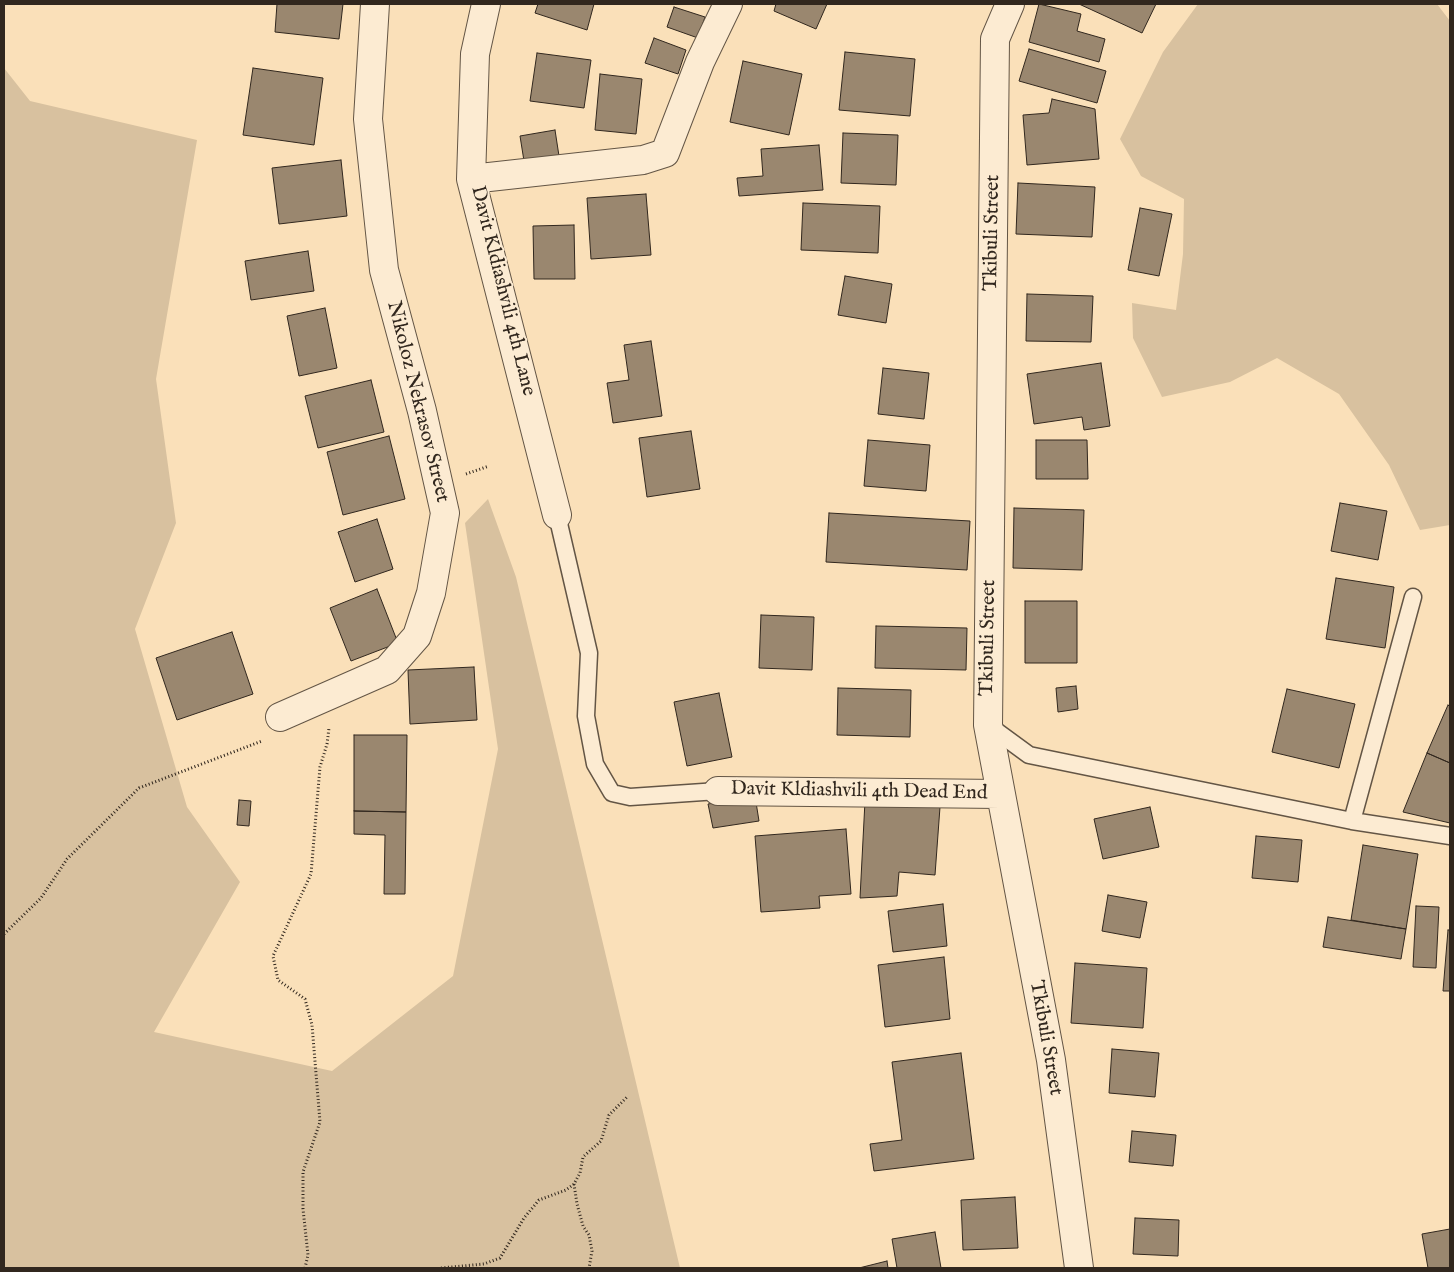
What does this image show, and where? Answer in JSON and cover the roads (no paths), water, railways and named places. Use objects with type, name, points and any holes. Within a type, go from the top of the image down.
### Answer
[{"type":"street","name":"Nikoloz Nekrasov Street","points":[[280,716],[387,670],[416,636],[431,594],[444,513],[422,411],[384,270],[368,119],[375,4]]},
{"type":"street","points":[[471,179],[475,54],[486,4]]},
{"type":"street","name":"Davit Kldiashvili 4th Lane","points":[[557,515],[471,179],[644,160],[665,153],[700,62],[728,4]]},
{"type":"street","name":"Tkibuli Street","points":[[1010,4],[995,39],[988,725],[1051,1060],[1079,1268]]},
{"type":"street","name":"Davit Kldiashvili 4th Dead End","points":[[718,791],[1000,794]]},
{"type":"lane","points":[[557,515],[589,653],[586,716],[595,764],[612,793],[630,797],[718,791]]},
{"type":"lane","points":[[1352,821],[1413,597]]},
{"type":"lane","points":[[988,725],[1029,755],[1352,821],[1450,836]]}]
